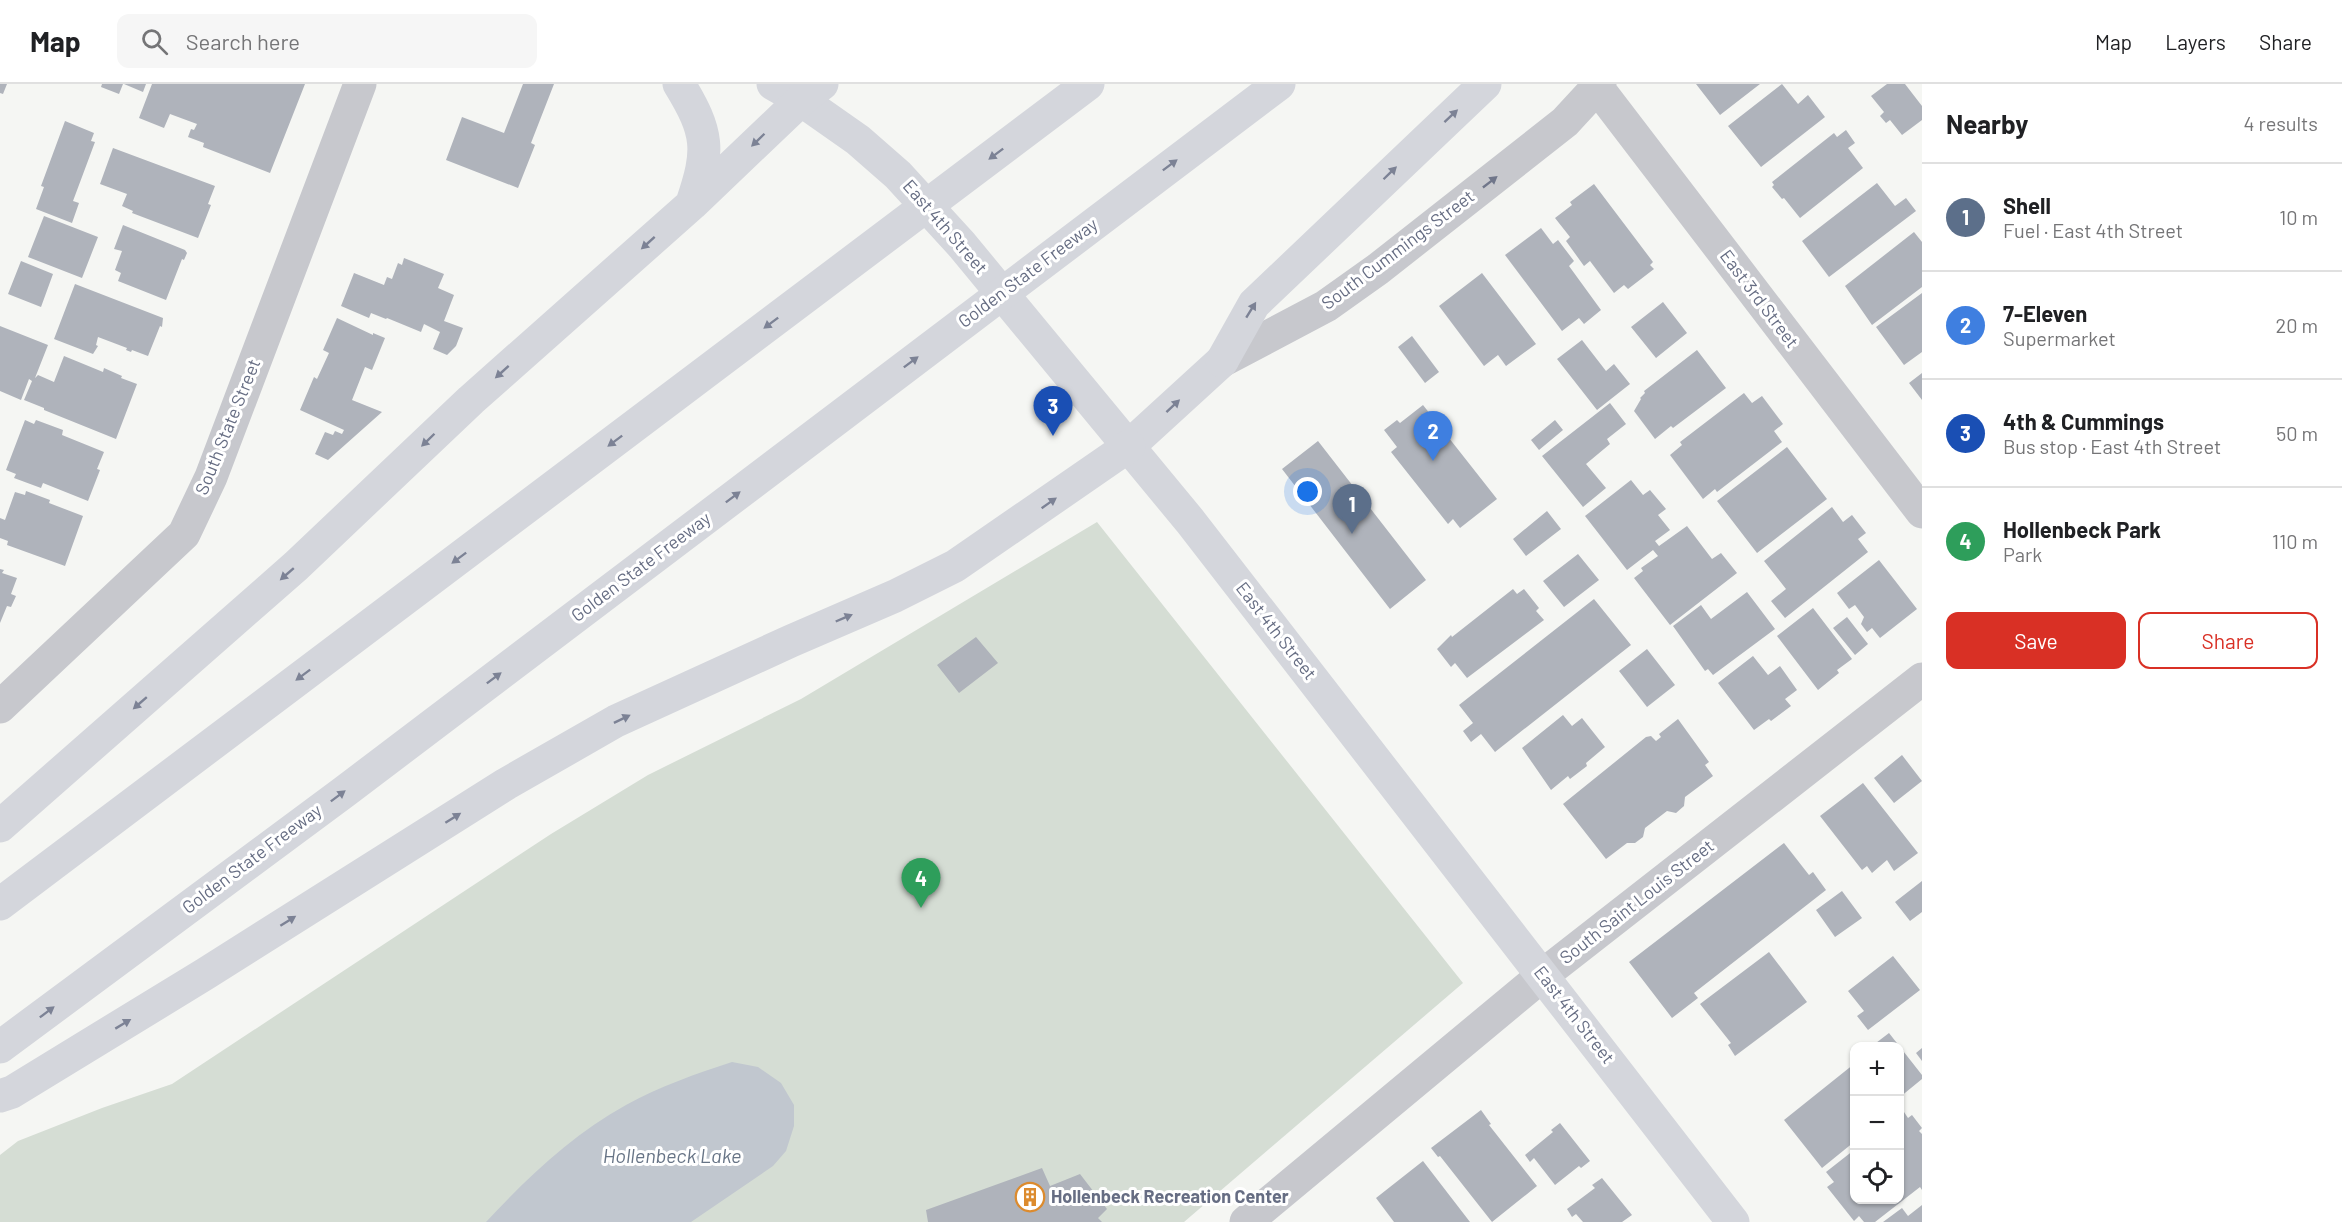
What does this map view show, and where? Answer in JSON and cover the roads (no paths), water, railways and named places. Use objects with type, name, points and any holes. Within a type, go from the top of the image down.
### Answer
[{"type":"main road","points":[[679,84],[700,122],[705,140],[703,169],[692,204]]},
{"type":"main road","name":"East 4th Street","points":[[773,84],[811,92],[858,140],[898,175],[962,245],[1190,521],[1733,1222]]},
{"type":"main road","points":[[0,904],[1088,84]]},
{"type":"main road","name":"Golden State Freeway","points":[[0,1047],[344,792],[1279,84]]},
{"type":"main road","points":[[1222,361],[1254,304],[1485,84]]},
{"type":"main road","points":[[0,825],[296,566],[471,400],[692,204],[811,92]]},
{"type":"main road","name":"South Cummings Street","points":[[0,1096],[12,1092],[205,974],[506,784],[616,722],[790,641],[895,596],[955,566],[1129,446],[1222,361]]},
{"type":"street","name":"South State Street","points":[[0,707],[184,534],[211,477],[360,84]]},
{"type":"street","name":"South Cummings Street","points":[[1222,361],[1326,306],[1378,269],[1565,122],[1598,85]]},
{"type":"street","name":"East 3rd Street","points":[[1598,85],[1922,512]]},
{"type":"street","name":"South Saint Louis Street","points":[[1246,1222],[1543,975],[1922,679]]},
{"type":"water","name":"Hollenbeck Lake","points":[[732,1062],[758,1067],[781,1083],[794,1105],[794,1126],[786,1151],[773,1166],[691,1222],[486,1222],[518,1189],[569,1143],[606,1117],[665,1086]]},
{"type":"place","name":"4th & Cummings","points":[[1053,436]]},
{"type":"place","name":"7-Eleven","points":[[1433,461]]},
{"type":"place","name":"Shell","points":[[1352,534]]},
{"type":"place","name":"Hollenbeck Park","points":[[921,908]]},
{"type":"place","name":"Hollenbeck Recreation Center","points":[[1030,1197]]}]
